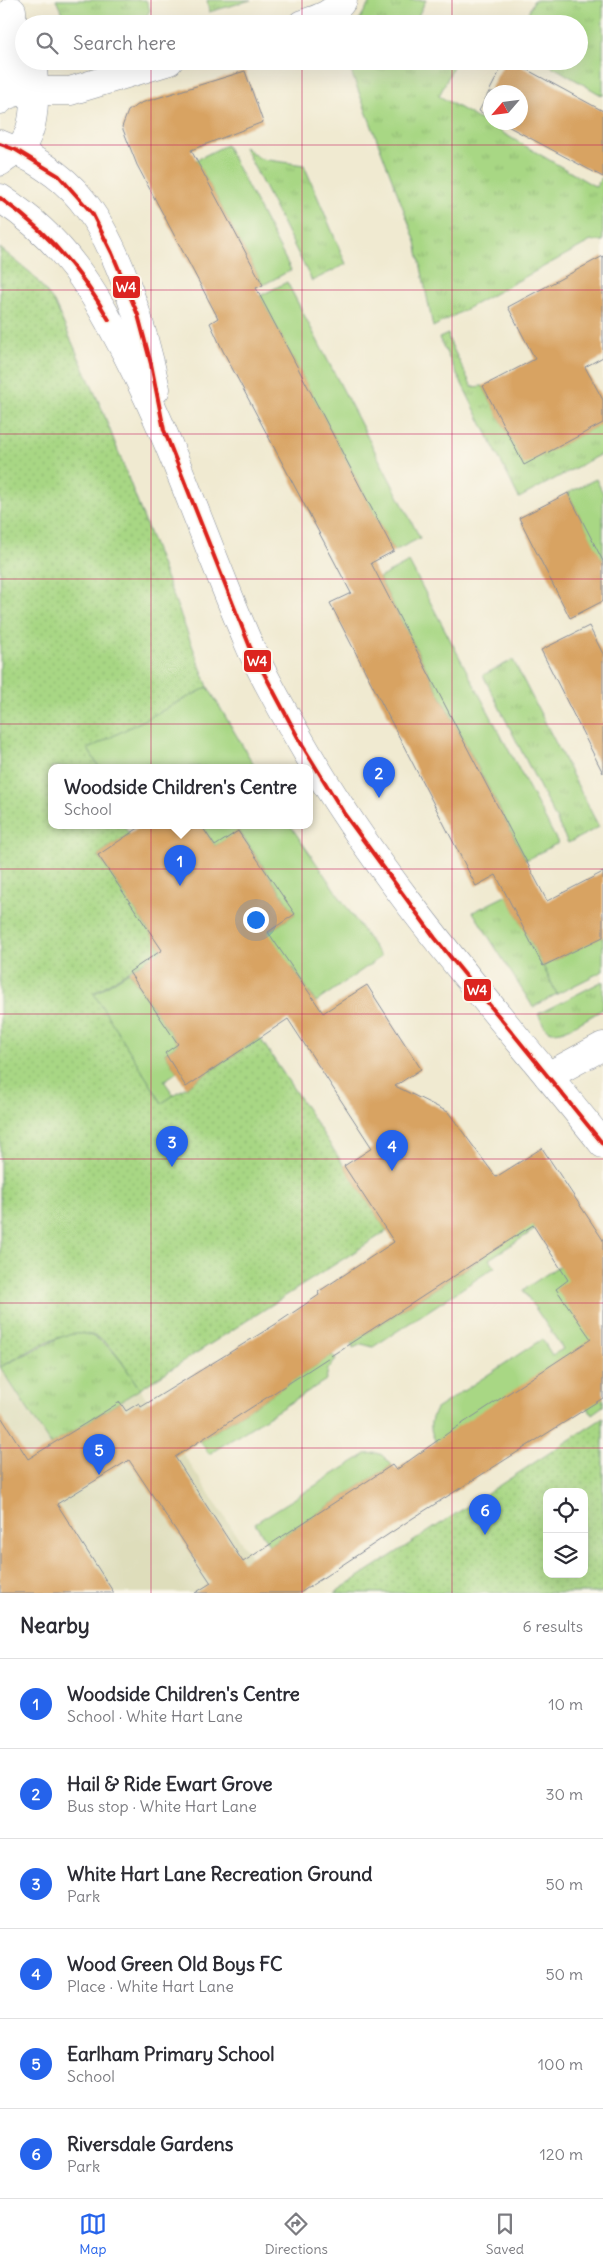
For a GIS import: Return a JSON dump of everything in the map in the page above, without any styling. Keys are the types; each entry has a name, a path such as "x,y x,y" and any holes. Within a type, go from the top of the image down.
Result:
{"street":[{"path":"326,15 338,7 343,0"},
{"path":"9,6 15,19"},
{"path":"1,98 11,74 13,55 9,6"},
{"path":"33,70 34,92 12,146 59,176 81,198 92,213 112,253 138,315 164,430"},
{"path":"1,98 19,91 70,91 139,70"},
{"path":"0,198 36,223 94,291 164,430 250,647 302,744 345,815 435,938 603,1144"},
{"path":"548,1076 603,1046"}],"shaded area":[{"path":"65,1335 127,1369 275,1593 0,1593 0,1367"}],"green space":[{"path":"56,0 146,0 150,10 147,15 63,15"},
{"path":"207,0 251,0 209,12"},
{"path":"371,0 426,0 418,15 362,15"},
{"path":"534,0 603,0 603,96 558,70 588,70 588,15 527,15"},
{"path":"350,70 452,70 439,96 483,122 483,130 498,130 596,187 603,175 603,241 591,241 433,327 416,242"},
{"path":"226,145 291,270 263,285 196,160"},
{"path":"244,147 261,159 304,165 346,264 312,281"},
{"path":"0,248 32,274 54,302 102,409 208,687 88,749 97,764 48,764 48,829 126,829 129,834 98,855 162,950 94,993 162,1103 260,1038 387,1231 140,1389 108,1345 96,1337 83,1334 68,1335 54,1340 0,1367"},
{"path":"287,282 420,538 394,551 260,296"},
{"path":"448,334 449,340 472,387 483,386 524,464 603,423 603,453 519,498 439,338"},
{"path":"596,479 603,493 603,563 568,493"},
{"path":"409,562 558,843 526,860 379,578"},
{"path":"513,660 599,827 568,843 483,675"},
{"path":"208,687 253,764 97,764 88,749"},
{"path":"204,829 293,829 381,957 316,1002 293,968 276,978 252,943 295,914 239,831 215,846"},
{"path":"507,895 557,994 533,1007 473,912"},
{"path":"603,936 603,971 557,994 543,966"},
{"path":"129,972 178,1044 165,1053 177,1072 164,1081 174,1095 162,1103 94,994"},
{"path":"603,981 603,1009 561,1031 549,1031 546,1028 538,1014"},
{"path":"498,1176 536,1229 489,1259 495,1267 373,1347 362,1344 353,1348 351,1343 487,1255 453,1204"},
{"path":"563,1263 603,1356 603,1406 592,1414 569,1380 436,1442 431,1426 436,1409 542,1339 552,1355 563,1349 523,1290"},
{"path":"81,1333 91,1336 108,1347 122,1362 140,1389 51,1445 0,1367 65,1335"},
{"path":"332,1355 336,1360 328,1369 326,1380 209,1454 200,1441"},
{"path":"603,1418 603,1593 334,1593"},
{"path":"377,1453 382,1455 392,1465 269,1545 255,1523 366,1454"}],"building":[{"path":"500,70 528,70 603,111 603,177 515,130 528,130 528,85 493,85"},
{"path":"245,71 263,122 191,150 263,285 256,288 394,551 371,563 547,901 603,872 603,937 543,966 496,875 476,886 330,603 351,593 223,351 210,323 218,318 137,165 122,127 128,111 141,103"},
{"path":"483,103 483,113 479,111"},
{"path":"603,256 603,357 585,367 603,400 603,423 524,465 483,386 535,359 508,307"},
{"path":"568,493 603,561 603,601 570,618 519,518"},
{"path":"589,626 603,654 603,773 541,650"},
{"path":"137,829 204,829 215,846 238,831 295,914 268,932 323,1013 367,985 421,1069 395,1086 448,1112 496,1177 542,1148 603,1240 603,1398 413,1518 300,1593 195,1593 211,1583 129,1460 57,1504 114,1593 0,1593 0,1415 28,1459 120,1402 126,1411 139,1403 141,1407 276,1324 319,1295 318,1292 394,1242 344,1166 372,1148 288,1019 186,1087 165,1053 178,1044 129,972 162,950 98,855","holes":["533,1225 568,1280 556,1289 591,1339 448,1433 396,1470 392,1465 243,1562 175,1457"]}],"transit line":[{"name":"W4","path":"0,144 16,150 59,176 92,213 112,253 138,315 151,364 164,430 250,647 302,745 345,815 435,938 603,1144"},
{"name":"W4","path":"0,198 33,224 62,253 87,284 109,320"}],"place":[{"name":"Hail & Ride Ewart Grove","path":"379,798"},
{"name":"Woodside Children's Centre","path":"180,886"},
{"name":"White Hart Lane Recreation Ground","path":"172,1167"},
{"name":"Wood Green Old Boys FC","path":"392,1171"},
{"name":"Earlham Primary School","path":"99,1475"},
{"name":"Riversdale Gardens","path":"485,1535"}]}
